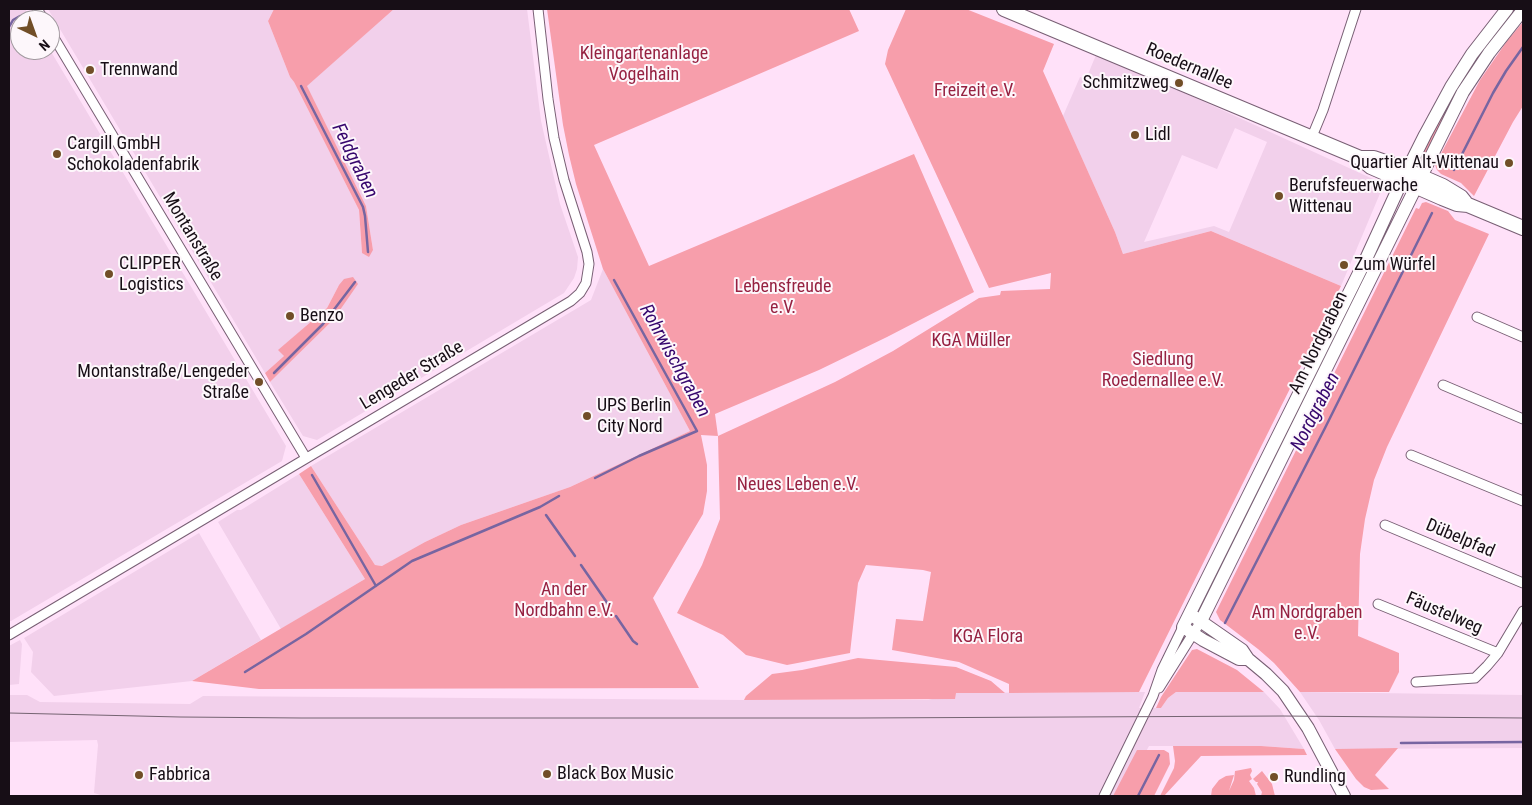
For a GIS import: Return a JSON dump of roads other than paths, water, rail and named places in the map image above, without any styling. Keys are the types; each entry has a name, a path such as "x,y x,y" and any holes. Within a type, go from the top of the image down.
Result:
{"main road":[{"name":"Roedernallee","path":"1004,9 1360,158 1371,167 1447,188 1468,204 1523,228"},
{"name":"Am Nordgraben","path":"1188,630 1189,614 1366,259 1405,175 1451,87 1472,54 1507,9"},
{"name":"Am Nordgraben","path":"1200,621 1464,92 1503,34 1523,10"},
{"path":"1189,614 1242,650 1248,659 1286,694 1308,728 1344,796"},
{"path":"1188,630 1239,659 1248,659"}],"street":[{"name":"Lengeder Straße","path":"9,635 571,301 580,293 586,283 589,264 587,252 564,180 554,138 538,9"},
{"path":"1311,139 1323,110 1354,9"},
{"name":"Montanstraße","path":"60,48 306,458"},
{"path":"1477,317 1523,336"},
{"path":"1443,385 1523,419"},
{"path":"1411,455 1523,501"},
{"name":"Dübelpfad","path":"1385,525 1523,583"},
{"name":"Fäustelweg","path":"1378,604 1498,654"},
{"path":"1416,682 1475,678 1498,654 1523,611"},
{"name":"Am Nordgraben","path":"1104,796 1153,696 1162,670 1188,630 1200,621"}],"waterway":[{"name":"Nordgraben","path":"1454,170 1493,93 1523,47"},
{"name":"Feldgraben","path":"301,86 363,207 368,252"},
{"name":"Nordgraben","path":"1225,623 1432,213"},
{"name":"Rohrwischgraben","path":"595,478 639,456 697,431 614,280"},
{"name":"Feldgraben","path":"274,373 323,324 355,282"},
{"path":"312,475 376,586"},
{"path":"245,672 306,634 412,561 540,507 559,496"},
{"path":"546,515 575,556"},
{"path":"581,565 608,604"},
{"path":"616,616 637,644"},
{"path":"1401,743 1523,742"},
{"name":"Nordgraben","path":"1138,796 1159,755"}],"tram line":[{"path":"9,713 301,718 1282,716 1523,718"}],"place":[{"name":"Trennwand","path":"90,70"},
{"name":"Schmitzweg","path":"1179,83"},
{"name":"Lidl","path":"1135,135"},
{"name":"Cargill GmbH Schokoladenfabrik","path":"57,154"},
{"name":"Quartier Alt-Wittenau","path":"1509,163"},
{"name":"Berufsfeuerwache Wittenau","path":"1279,196"},
{"name":"Zum Würfel","path":"1344,265"},
{"name":"CLIPPER Logistics","path":"109,274"},
{"name":"Benzo","path":"290,316"},
{"name":"Montanstraße/Lengeder Straße","path":"259,382"},
{"name":"UPS Berlin City Nord","path":"587,416"},
{"name":"Black Box Music","path":"547,774"},
{"name":"Fabbrica","path":"139,775"},
{"name":"Rundling","path":"1274,777"}],"park label":[{"name":"Kleingartenanlage Vogelhain","path":"644,64"},
{"name":"Freizeit e.V.","path":"975,91"},
{"name":"Lebensfreude e.V.","path":"783,297"},
{"name":"KGA Müller","path":"971,341"},
{"name":"Siedlung Roedernallee e.V.","path":"1163,370"},
{"name":"Neues Leben e.V.","path":"798,485"},
{"name":"An der Nordbahn e.V.","path":"564,600"},
{"name":"Am Nordgraben e.V.","path":"1307,623"},
{"name":"KGA Flora","path":"988,637"}]}
